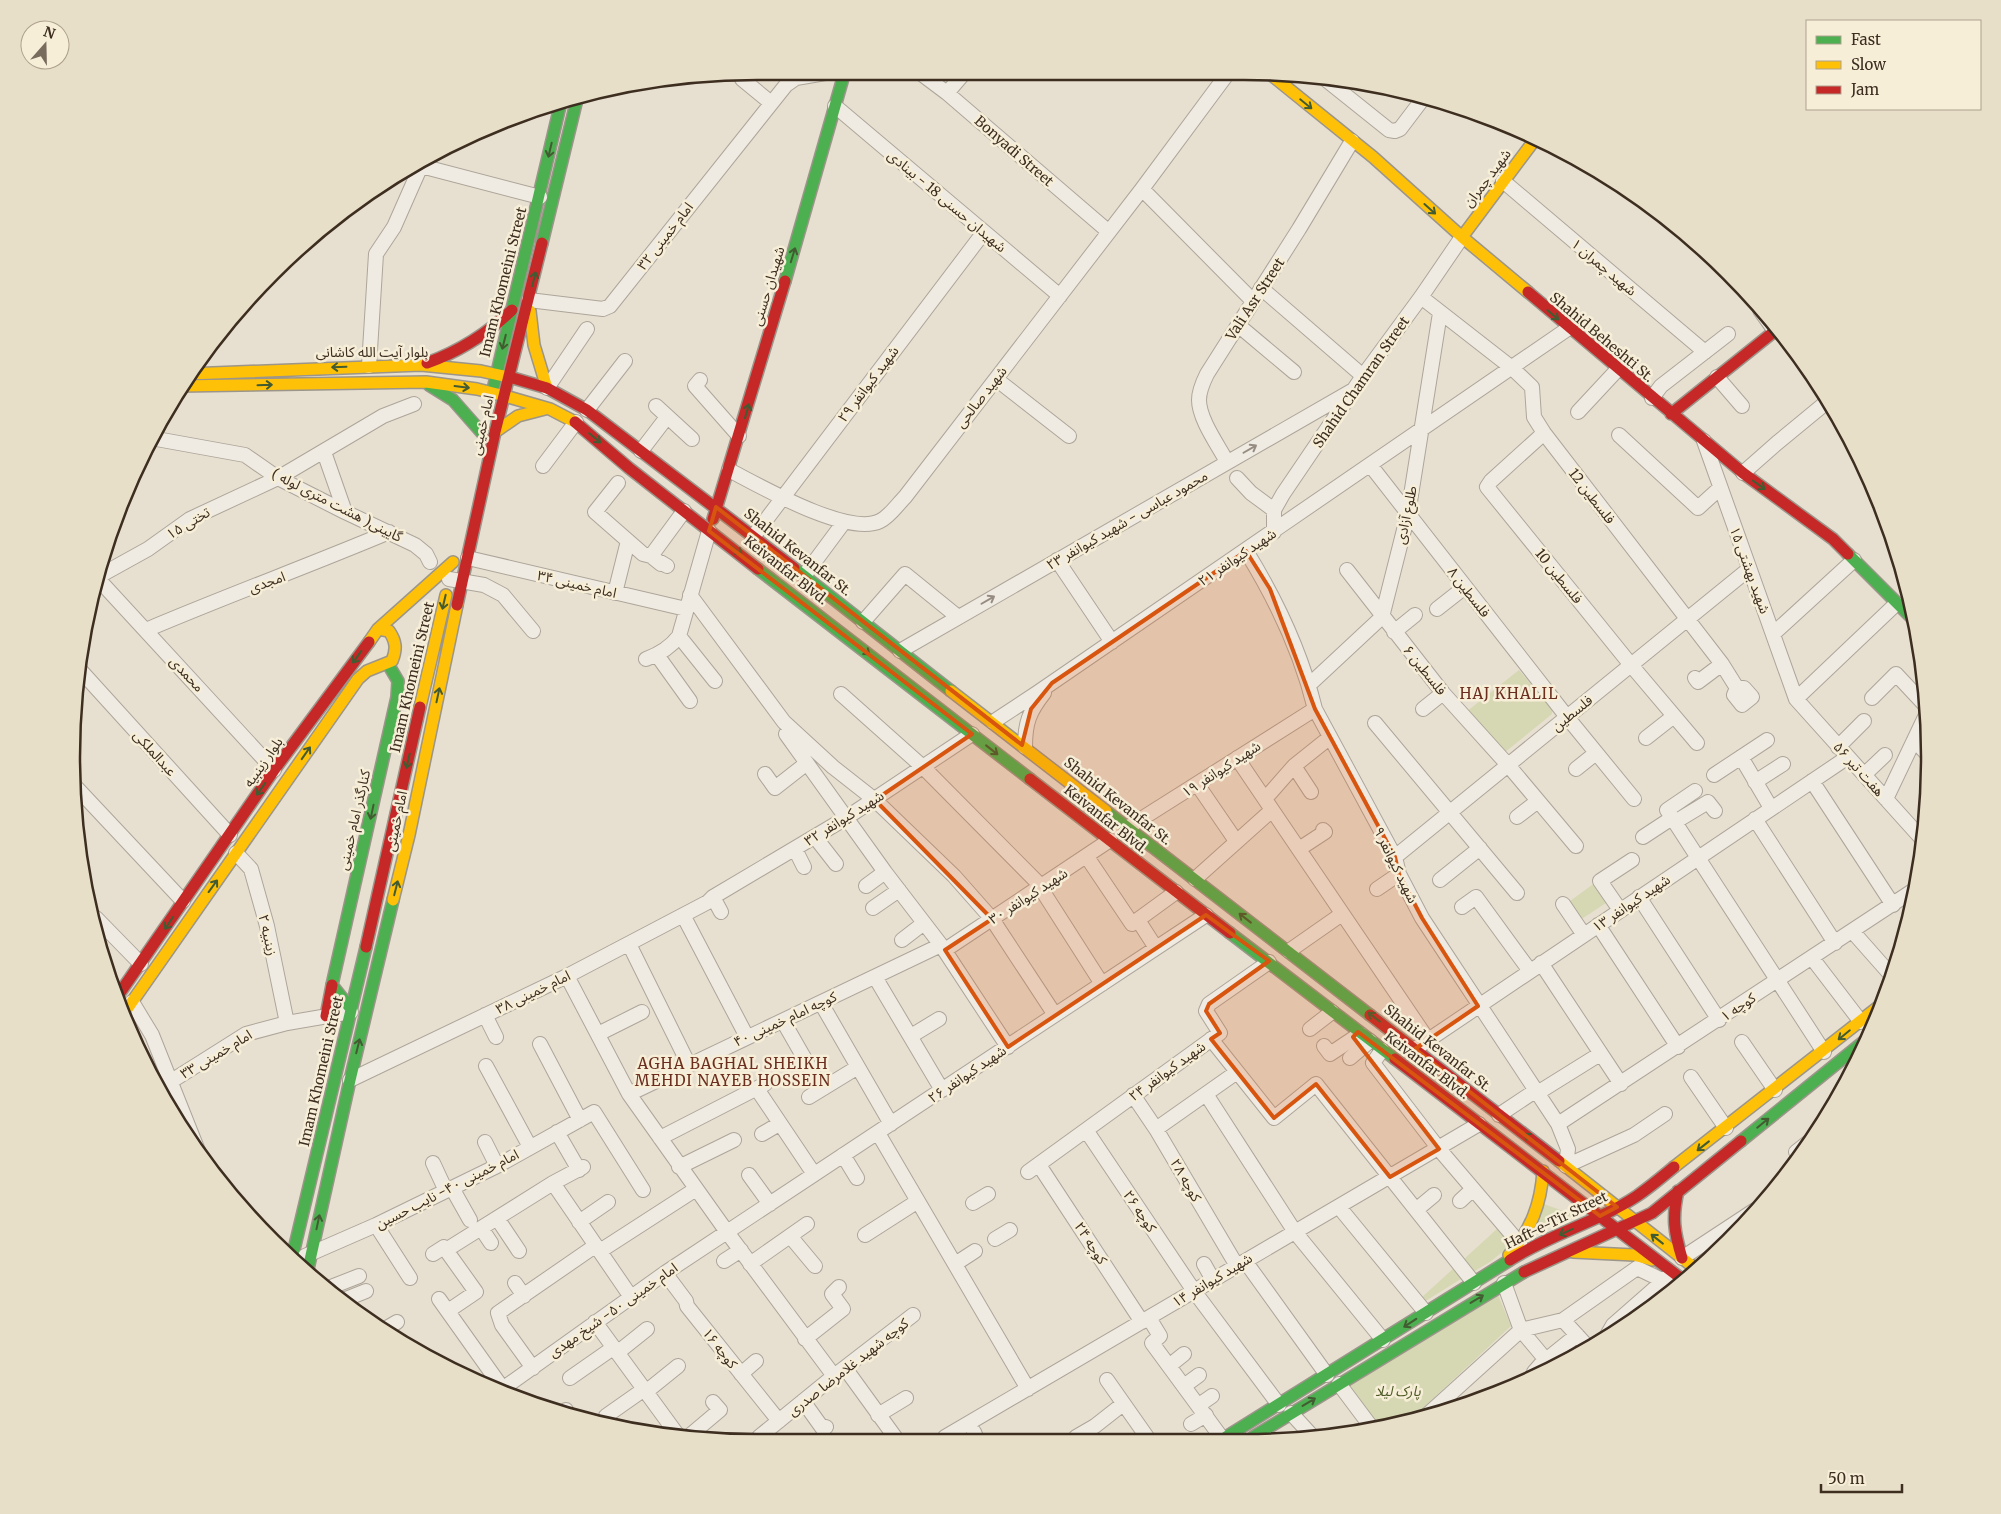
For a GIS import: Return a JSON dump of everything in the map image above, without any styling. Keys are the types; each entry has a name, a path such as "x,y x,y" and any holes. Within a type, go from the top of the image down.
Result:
{"main road":[{"name":"شهیدان حسنی","path":"709,531 796,245 843,80"},
{"name":"Shahid Beheshti St.","path":"1279,81 1352,141 1462,237 1742,474 1833,539 1905,613"},
{"name":"Imam Khomeini Street","path":"509,377 576,105"},
{"name":"Imam Khomeini Street","path":"491,397 559,110"},
{"name":"شهید چمران","path":"1462,237 1531,145"},
{"path":"529,300 534,345 547,388"},
{"path":"421,366 455,354 501,322 512,310"},
{"path":"1671,414 1771,333"},
{"name":"بلوار آیت الله کاشانی","path":"205,366 234,370"},
{"name":"بلوار آیت الله کاشانی","path":"200,373 234,370 421,366 509,377"},
{"name":"Shahid Kevanfar St.","path":"509,377 547,388 586,410 641,450 1566,1166 1691,1265"},
{"name":"امام خمینی","path":"309,1264 350,1080 409,835 456,580 468,558 495,432 509,377"},
{"path":"426,382 453,400 481,438 486,416"},
{"path":"191,386 426,382 491,397 505,396"},
{"path":"185,396 204,395 236,386"},
{"name":"Keivanfar Blvd.","path":"505,396 550,408 576,422 709,531 1365,1038 1662,1263 1673,1280"},
{"path":"495,432 509,421 528,411 550,408"},
{"name":"Imam Khomeini Street","path":"296,1252 351,1010 456,580 454,562 456,548"},
{"name":"بلوار زینبیه","path":"122,990 274,770 378,629 454,562"},
{"path":"128,1007 358,679 367,671 392,661 397,651 396,640 389,631 378,629"},
{"name":"کنارگذر امام خمینی","path":"326,1016 397,698 398,681 388,664"},
{"path":"332,985 351,1010"},
{"name":"Haft-e-Tir Street","path":"1257,1434 1327,1375 1474,1283 1498,1267 1522,1247 1600,1216 1637,1196 1870,1015"},
{"name":"Haft-e-Tir Street","path":"1232,1434 1339,1384 1533,1266 1618,1230 1652,1213 1854,1050"},
{"path":"1533,1266 1532,1256 1522,1247 1531,1228 1542,1192 1543,1171"},
{"path":"1678,1191 1672,1224 1682,1258"},
{"path":"1567,1252 1634,1255 1662,1263"}],"street":[{"path":"745,80 772,102 786,85 793,80"},
{"name":"Bonyadi Street","path":"930,80 1108,232"},
{"path":"947,93 958,80"},
{"name":"شهید صالحی","path":"729,470 783,498 844,522 861,525 879,521 890,513 905,497 1060,296 1222,80"},
{"path":"1334,86 1389,130 1395,131 1400,129 1420,103"},
{"name":"امام خمینی ۳۲","path":"529,300 603,309 610,306 772,102"},
{"name":"شهیدان حسنی 18 - بینادی","path":"835,106 1060,296"},
{"name":"Vali Asr Street","path":"1227,462 1202,416 1199,402 1200,390 1207,374 1352,141"},
{"path":"429,165 540,197"},
{"path":"369,366 376,254 394,227 416,172"},
{"name":"شهید چمران ۱","path":"1503,181 1705,352"},
{"path":"1142,189 1253,301"},
{"name":"شهید کیوانفر ۲۹","path":"753,537 984,232"},
{"name":"Shahid Chamran Street","path":"1274,510 1363,376 1462,237"},
{"path":"1261,288 1363,376"},
{"name":"فلسطین 12","path":"1421,297 1512,368 1532,387 1534,417 1544,433 1688,619 1722,664 1737,688"},
{"name":"طلوع آزادی","path":"1382,617 1408,514 1440,313"},
{"path":"1238,325 1294,372"},
{"name":"شهید کیوانفر ۲۱","path":"993,722 1371,466 1569,328"},
{"path":"547,388 587,329"},
{"path":"1652,398 1661,386 1728,334"},
{"path":"586,410 625,361"},
{"path":"1578,412 1618,369"},
{"path":"1716,377 1742,406"},
{"path":"996,379 1069,436"},
{"path":"700,380 694,386 739,436"},
{"name":"محمود عباسی - شهید کیوانفر ۲۳","path":"900,651 1355,388"},
{"name":"تختی ۱۵","path":"106,572 148,549 190,519 278,478 383,416 414,404"},
{"path":"656,406 692,439"},
{"path":"1742,474 1776,443 1822,406"},
{"path":"641,450 667,417"},
{"path":"543,466 576,422"},
{"name":"فلسطین 10","path":"1544,433 1491,481 1487,487 1631,665 1697,743"},
{"path":"1619,435 1698,508 1720,488"},
{"name":"گایینی( هشت متری لوله )","path":"160,440 245,455 278,478 415,545 426,554 430,562"},
{"name":"شهید بهشتی ۱۵","path":"1704,441 1796,699"},
{"path":"324,452 345,512"},
{"name":"فلسطین ۸","path":"1371,466 1567,717 1634,799"},
{"path":"1237,478 1251,493 1274,510 1274,532"},
{"path":"618,483 595,512 643,554 651,556 667,566"},
{"path":"651,556 684,511"},
{"path":"804,576 844,522"},
{"path":"690,701 652,657 672,646 679,636 709,531"},
{"name":"امجدی","path":"146,630 389,532"},
{"path":"615,593 628,540"},
{"name":"شهید کیوانفر ۹","path":"1246,551 1270,589 1289,631 1309,685 1315,709 1395,857 1399,874 1422,918 1478,1006 1558,1124 1568,1150 1566,1166"},
{"name":"امام خمینی ۳۴","path":"468,558 686,609"},
{"path":"1057,560 1112,642"},
{"path":"1772,634 1854,560"},
{"name":"فلسطین","path":"1395,857 1749,569"},
{"name":"فلسطین ۶","path":"1347,570 1443,693 1508,765 1576,846"},
{"path":"863,622 904,574 958,617"},
{"path":"456,580 484,586 503,595 533,630"},
{"name":"محمدی","path":"103,584 274,770"},
{"path":"1437,609 1465,587"},
{"path":"690,595 781,724 793,737 875,800 954,876 992,919 1055,1015"},
{"path":"1796,699 1896,604"},
{"path":"1394,632 1415,615"},
{"path":"1309,685 1382,617"},
{"path":"679,636 715,681"},
{"path":"1695,678 1698,682 1722,664"},
{"path":"1872,698 1896,674 1918,698"},
{"name":"عبدالملکی","path":"85,677 230,835"},
{"path":"1025,747 1025,732 1031,709 1052,683"},
{"path":"1423,710 1443,693"},
{"path":"841,694 924,768 1040,887 1102,984"},
{"name":"هفت تیر ۵۶","path":"1796,699 1916,833"},
{"name":"شهید کیوانفر ۱۹","path":"1127,828 1315,709"},
{"path":"1646,738 1674,716"},
{"name":"شهید کیوانفر ۱۳","path":"1415,1049 1812,781 1843,752 1864,721"},
{"path":"1376,722 1517,893"},
{"path":"1886,799 1920,727"},
{"name":"شهید کیوانفر ۳۲","path":"713,897 875,800 972,734"},
{"path":"793,737 807,763 943,948 1008,1047"},
{"path":"1196,879 1236,841 1268,804 1294,766 1329,738"},
{"path":"1714,775 1767,740"},
{"path":"1914,740 1921,747"},
{"path":"1576,769 1596,753"},
{"path":"1864,775 1885,755"},
{"path":"1740,757 1771,808"},
{"path":"1237,758 1428,1040"},
{"path":"765,774 775,788 807,763"},
{"path":"1755,782 1783,764"},
{"path":"1294,766 1311,792"},
{"path":"1812,781 1893,905"},
{"path":"1198,784 1236,841"},
{"path":"1695,791 1667,810 1824,1052"},
{"path":"81,792 184,901"},
{"path":"1517,817 1538,801"},
{"path":"1643,837 1708,802 1714,811"},
{"path":"1755,819 1835,943"},
{"path":"1300,849 1325,832 1323,830"},
{"path":"815,837 836,864"},
{"name":"شهید کیوانفر ۳۰","path":"943,948 992,919 1110,840"},
{"path":"1440,880 1480,848"},
{"path":"795,849 804,866"},
{"name":"زینبیه ۲","path":"236,853 251,869 267,926 287,1023"},
{"path":"1087,857 1132,924 1176,892"},
{"path":"1620,910 1600,881 1632,860"},
{"path":"866,886 886,872"},
{"path":"1377,890 1399,874"},
{"path":"873,908 899,890"},
{"name":"کوچه ۱","path":"1558,1124 1907,895"},
{"path":"713,897 721,912"},
{"name":"امام خمینی ۳۸","path":"350,1080 567,976 708,902 713,897"},
{"path":"1462,907 1476,897 1536,967 1621,1084"},
{"path":"1639,897 1719,1020"},
{"path":"1563,904 1584,935"},
{"path":"1289,951 1342,914"},
{"path":"683,915 747,1037"},
{"name":"شهید کیوانفر ۲۶","path":"727,1232 1206,915"},
{"path":"1138,920 1156,948"},
{"path":"101,923 141,964"},
{"path":"902,940 924,923"},
{"path":"1598,925 1678,1047"},
{"path":"1853,932 1887,970"},
{"path":"629,944 689,1065"},
{"name":"کوچه امام خمینی ۴۰","path":"630,1094 668,1082 689,1065 875,977 943,948"},
{"path":"1812,958 1861,1022"},
{"name":"شهید کیوانفر ۲۴","path":"1034,1168 1220,1033 1206,1011 1209,1004 1269,962"},
{"path":"567,976 630,1094 679,1167 805,1339 839,1372 892,1434"},
{"path":"875,977 942,1090"},
{"path":"821,1003 891,1124"},
{"path":"130,1010 170,1082 185,1118"},
{"name":"امام خمینی ۳۳","path":"170,1082 246,1034 287,1023 351,1010"},
{"path":"598,1034 642,1012"},
{"path":"1310,1029 1332,1012"},
{"path":"486,1015 496,1037"},
{"path":"911,1036 939,1019"},
{"path":"783,1021 822,1089"},
{"path":"1324,1046 1330,1054 1365,1038"},
{"path":"1350,1058 1365,1038"},
{"path":"1211,1039 1274,1118 1316,1084 1474,1283"},
{"path":"1742,1042 1775,1090"},
{"path":"540,1044 580,1120"},
{"path":"1382,1050 1373,1062 1392,1087 1404,1115 1439,1148 1522,1247"},
{"path":"1499,1114 1535,1091 1539,1092 1600,1054"},
{"path":"486,1066 530,1147"},
{"path":"809,1097 858,1068"},
{"path":"1156,1129 1237,1072"},
{"path":"1691,1077 1726,1128"},
{"path":"660,1138 761,1087 779,1124 814,1174"},
{"path":"1206,1094 1295,1232 1383,1340"},
{"name":"کوچه ۲۸","path":"1133,1095 1241,1263 1282,1313 1327,1375"},
{"name":"امام خمینی ۴۰- نایب حسین","path":"301,1257 376,1225 497,1166 594,1112 643,1190"},
{"path":"1566,1166 1634,1135 1664,1114"},
{"path":"762,1134 779,1124"},
{"name":"شهید کیوانفر ۱۴","path":"950,1434 1480,1124"},
{"name":"کوچه ۲۶","path":"1086,1130 1194,1291 1232,1343 1285,1409 1307,1431"},
{"path":"448,1311 476,1292 439,1252 476,1224 497,1218 581,1168 557,1132"},
{"path":"878,1133 1028,1389"},
{"path":"679,1167 734,1140"},
{"path":"485,1142 497,1166"},
{"path":"843,1155 857,1178"},
{"path":"433,1163 449,1189 491,1243"},
{"name":"کوچه ۲۴","path":"1034,1168 1146,1320 1160,1336 1152,1342 1169,1366"},
{"path":"749,1175 770,1204"},
{"path":"553,1183 631,1297"},
{"path":"533,1368 502,1325 498,1313 597,1248 696,1189"},
{"path":"1460,1201 1473,1189"},
{"path":"973,1203 988,1194"},
{"path":"1416,1210 1434,1195"},
{"path":"865,1235 918,1201"},
{"path":"579,1222 608,1202"},
{"path":"1339,1207 1426,1313"},
{"path":"497,1218 519,1251"},
{"path":"750,1264 807,1224"},
{"path":"1682,1258 1734,1224"},
{"path":"376,1225 410,1278"},
{"path":"995,1239 1010,1230"},
{"name":"امام خمینی ۵۰- شیخ مهدی","path":"508,1386 595,1322 727,1232"},
{"path":"790,1236 815,1266"},
{"path":"724,1261 740,1250"},
{"path":"955,1264 975,1251"},
{"path":"1204,1264 1214,1280"},
{"path":"1438,1405 1521,1330 1563,1320 1638,1268 1672,1281"},
{"name":"کوچه ۱۶","path":"665,1273 686,1300 687,1306 779,1420"},
{"path":"335,1286 359,1276"},
{"path":"515,1283 524,1296"},
{"path":"1504,1283 1521,1330 1546,1360"},
{"path":"805,1339 843,1309 832,1294 839,1287"},
{"path":"350,1297 366,1291"},
{"path":"439,1299 496,1381"},
{"name":"کوچه شهید غلامرضا صدری","path":"763,1434 913,1315"},
{"path":"1563,1320 1583,1342"},
{"path":"595,1322 673,1428"},
{"path":"570,1378 647,1329"},
{"path":"1541,1365 1577,1335"},
{"path":"1008,1355 1020,1347"},
{"path":"1184,1354 1169,1366 1219,1434"},
{"path":"741,1374 756,1361"},
{"path":"606,1416 645,1391 678,1366"},
{"path":"1181,1382 1199,1375"},
{"path":"1107,1380 1145,1434"},
{"path":"1339,1384 1368,1422"},
{"path":"1191,1424 1212,1396"},
{"path":"878,1416 906,1398"},
{"path":"803,1401 823,1429 826,1427"},
{"path":"695,1431 720,1410 713,1402"},
{"path":"1081,1434 1095,1426 1123,1404"}],"highlighted area":[{"path":"716,507 1022,745 1031,709 1052,683 1246,551 1270,589 1315,709 1395,857 1399,874 1422,918 1478,1006 1415,1049 1617,1207 1600,1216 1358,1032 1353,1037 1439,1149 1390,1177 1316,1084 1274,1118 1211,1039 1220,1033 1206,1011 1209,1004 1269,961 1206,915 1008,1047 945,950 992,919 875,800 972,734 709,531"}],"green space":[{"path":"1519,670 1552,710 1552,714 1504,753 1466,712"},
{"path":"1596,882 1609,901 1577,922 1566,904"},
{"path":"1544,1204 1574,1215 1532,1234"},
{"path":"1498,1228 1512,1244 1490,1262 1473,1272 1464,1259"},
{"path":"1455,1267 1464,1277 1424,1302 1421,1298"},
{"name":"پارک لیلا","path":"1498,1295 1511,1326 1420,1411 1372,1422 1344,1388"}],"traffic: fast":[{"path":"785,281 842,80"},
{"path":"542,243 576,105"},
{"path":"494,385 559,110"},
{"path":"429,385 453,400 482,433"},
{"path":"1848,554 1905,611"},
{"path":"794,568 951,691"},
{"path":"758,569 1030,779"},
{"path":"351,1009 332,985 397,697 398,681 388,664"},
{"path":"1106,811 1370,1015"},
{"path":"309,1264 393,900"},
{"path":"1230,933 1395,1059"},
{"path":"294,1250 366,947"},
{"path":"1741,1141 1854,1050"},
{"path":"1231,1434 1510,1260"},
{"path":"1258,1434 1524,1272"}],"traffic: slow":[{"path":"1279,81 1373,157 1462,237 1528,292"},
{"path":"1462,237 1531,145"},
{"path":"530,311 534,345 547,388"},
{"path":"199,374 421,365 481,371 513,378"},
{"path":"191,386 426,382 477,389 505,396 550,409 575,422"},
{"path":"495,432 518,416 545,409"},
{"path":"369,642 378,629 453,562"},
{"path":"420,707 446,595"},
{"path":"393,900 409,835 457,605"},
{"path":"128,1007 358,679 367,671 392,661 395,653 393,638 389,631 378,629"},
{"path":"951,691 1106,811"},
{"path":"1674,1167 1870,1013"},
{"path":"1559,1161 1691,1265"},
{"path":"1509,1255 1517,1246 1534,1216 1540,1195 1543,1171"},
{"path":"1573,1252 1634,1255 1652,1260"}],"traffic: jam":[{"path":"457,605 495,432 542,243"},
{"path":"713,519 785,281"},
{"path":"1528,292 1743,473 1833,539 1848,554"},
{"path":"427,363 451,353 472,341 493,327 512,310"},
{"path":"1671,414 1772,334"},
{"path":"513,378 547,388 587,410 794,568"},
{"path":"575,422 629,468 758,569"},
{"path":"122,990 274,770 369,642"},
{"path":"366,947 420,707"},
{"path":"1030,779 1230,933"},
{"path":"326,1016 332,985"},
{"path":"1370,1015 1559,1161"},
{"path":"1395,1059 1678,1276"},
{"path":"1524,1272 1652,1213 1741,1141"},
{"path":"1510,1260 1541,1243 1622,1205 1642,1193 1674,1167"},
{"path":"1678,1191 1675,1224 1682,1258"}],"district":[{"name":"HAJ KHALIL","path":"1509,694"},
{"name":"AGHA BAGHAL SHEIKH MEHDI NAYEB HOSSEIN","path":"733,1072"}]}
